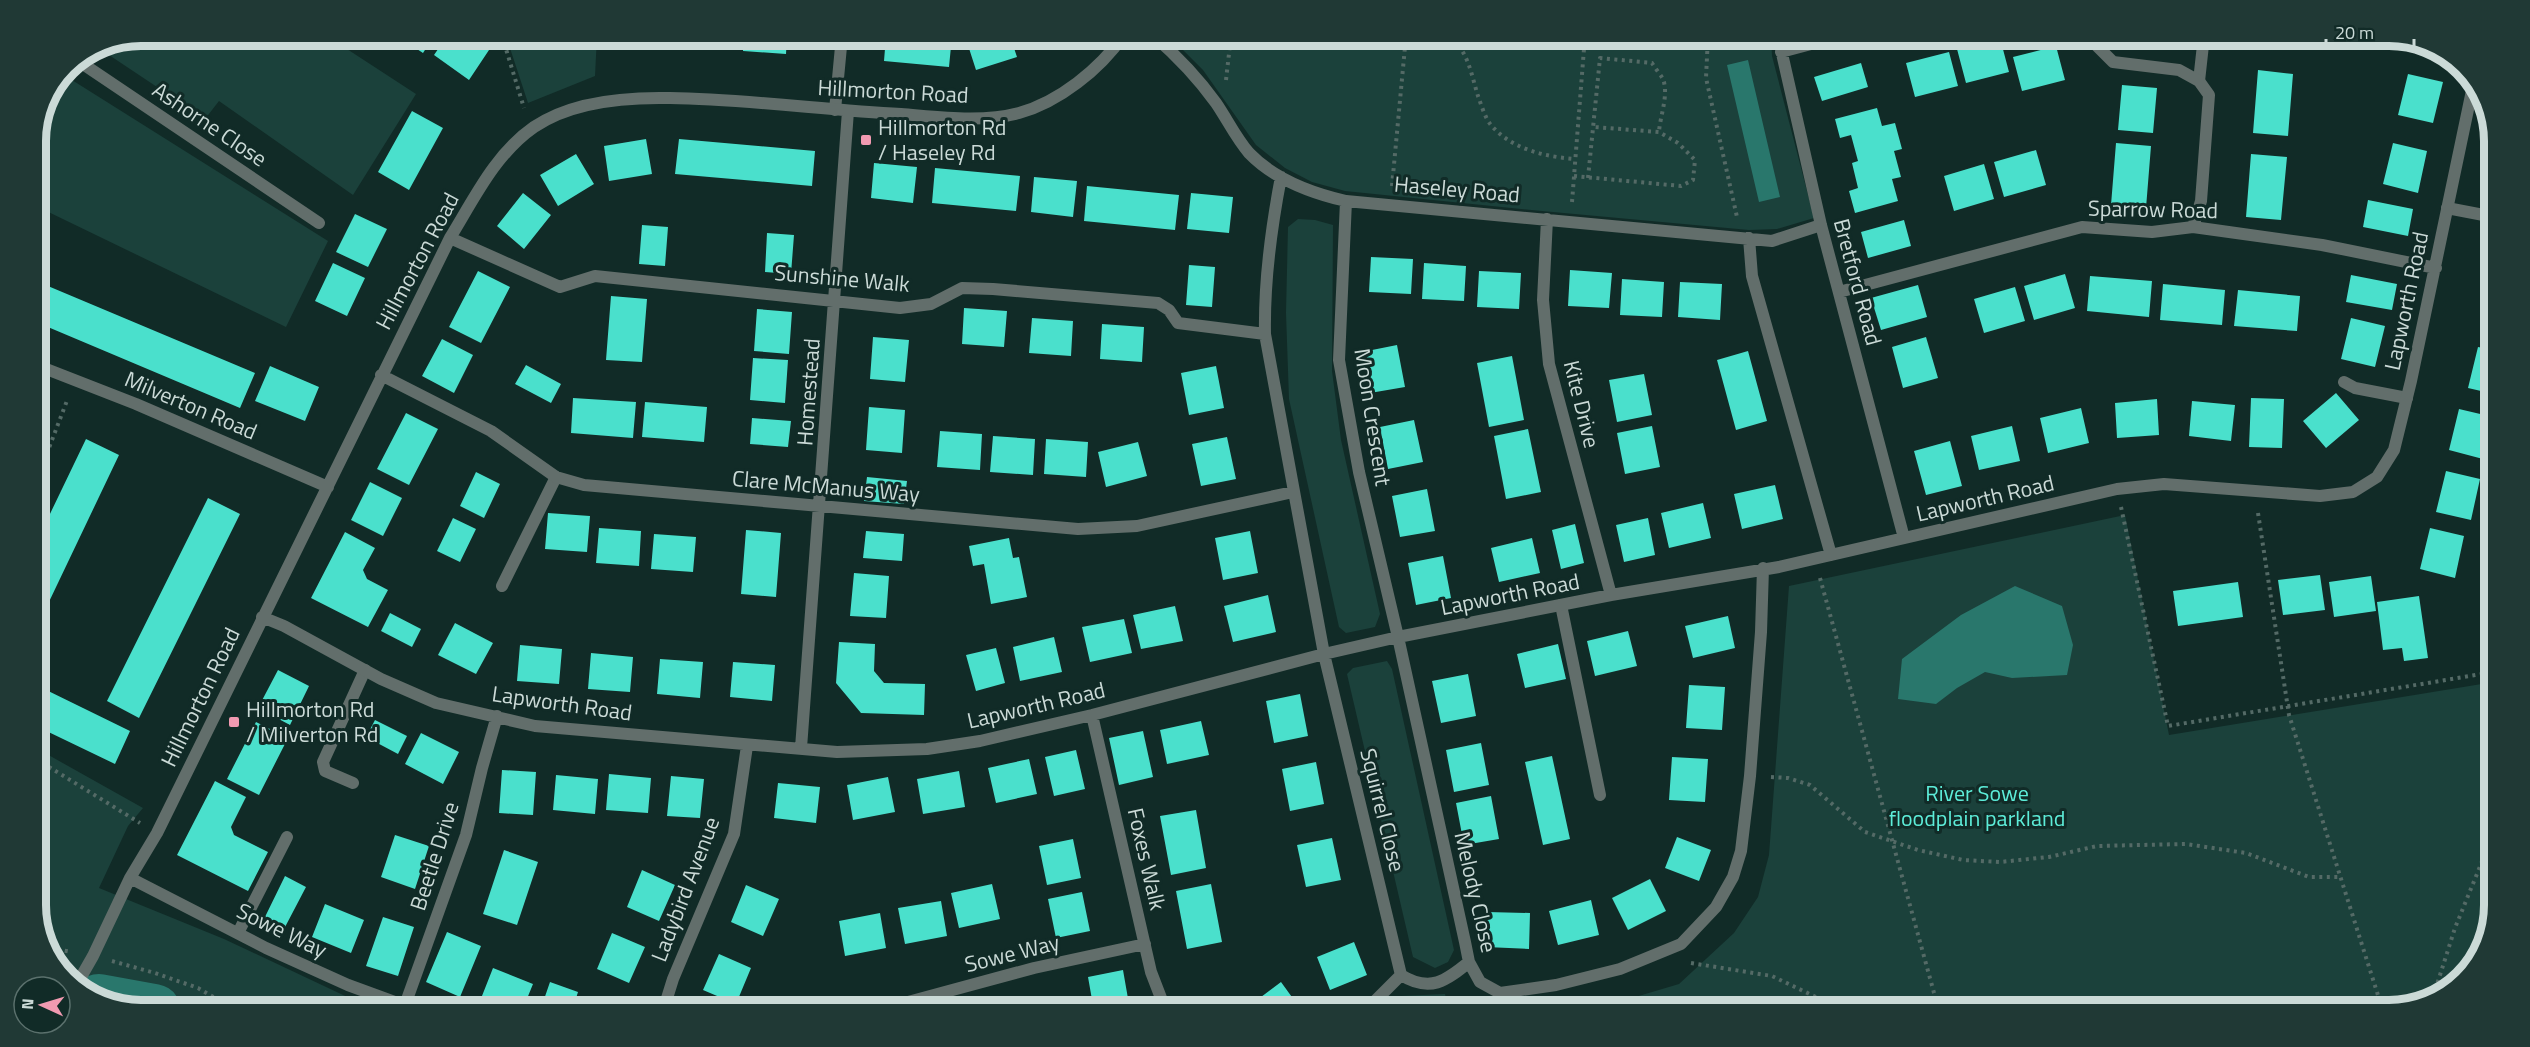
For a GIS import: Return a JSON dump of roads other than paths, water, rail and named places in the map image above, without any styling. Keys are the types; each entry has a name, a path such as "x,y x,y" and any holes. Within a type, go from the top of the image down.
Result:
{"street":[{"name":"Homestead","path":"801,748 835,300 843,46"},
{"name":"Hillmorton Road","path":"80,978 130,878 157,833 450,238 488,174 510,148 533,128 555,115 588,105 618,100 690,98 956,118 1019,113 1054,97 1086,75 1116,46"},
{"name":"Haseley Road","path":"1165,46 1215,102 1250,153 1281,177 1312,193 1346,201 1772,241 1821,225"},
{"name":"Bretford Road","path":"1780,46 1821,225 1904,538"},
{"path":"1781,52 1804,46"},
{"path":"2097,46 2113,62 2179,70 2199,81 2209,95 2201,201 2193,227"},
{"path":"2199,81 2203,46"},
{"name":"Ashorne Close","path":"85,65 319,223"},
{"name":"Lapworth Road","path":"262,617 284,626 365,670 436,703 535,726 837,752 927,749 980,741 1092,715 1324,654 1398,637 1831,555 2117,489 2164,484 2259,491 2293,496 2320,496 2352,492 2377,477 2394,450 2436,268 2471,95"},
{"path":"1281,177 1267,275 1264,334 1324,654"},
{"name":"Moon Crescent","path":"1346,201 1339,360 1359,472 1398,637"},
{"path":"2447,208 2483,215"},
{"name":"Kite Drive","path":"1547,219 1543,300 1549,364 1611,595"},
{"name":"Sparrow Road","path":"1839,292 2082,227 2152,232 2193,227 2322,245 2436,268"},
{"name":"Sunshine Walk","path":"450,238 560,287 595,276 900,308 931,304 962,288 993,289 1158,303 1168,310 1178,323 1264,334"},
{"path":"1749,238 1752,276 1831,555"},
{"name":"Milverton Road","path":"47,369 328,487"},
{"name":"Clare McManus Way","path":"381,375 491,431 556,477 584,485 820,508 1078,529 1137,526 1293,492"},
{"path":"2344,382 2355,388 2407,398"},
{"path":"502,586 556,477"},
{"name":"Melody Close","path":"1398,637 1469,962 1480,982 1500,993 1556,985 1620,969 1681,944 1716,907 1733,877 1741,852 1750,776 1761,632 1763,568"},
{"path":"1561,605 1600,795"},
{"name":"Squirrel Close","path":"1324,654 1401,975"},
{"path":"352,783 325,771 323,762 365,670"},
{"name":"Foxes Walk","path":"1092,715 1151,972 1162,1000"},
{"name":"Beetle Drive","path":"407,1000 466,836 497,716"},
{"name":"Ladybird Avenue","path":"666,1000 673,979 734,834 747,746"},
{"path":"238,933 287,837"},
{"name":"Sowe Way","path":"130,878 348,986 390,1000"},
{"name":"Sowe Way","path":"916,1000 1034,969 1145,944"},
{"path":"1376,1000 1401,975 1415,983 1432,984 1451,977 1469,962"}],"place":[{"name":"Hillmorton Rd / Haseley Rd","path":"866,140"},
{"name":"Hillmorton Rd / Milverton Rd","path":"234,722"}],"park label":[{"name":"River Sowe floodplain parkland","path":"1977,806"}]}
